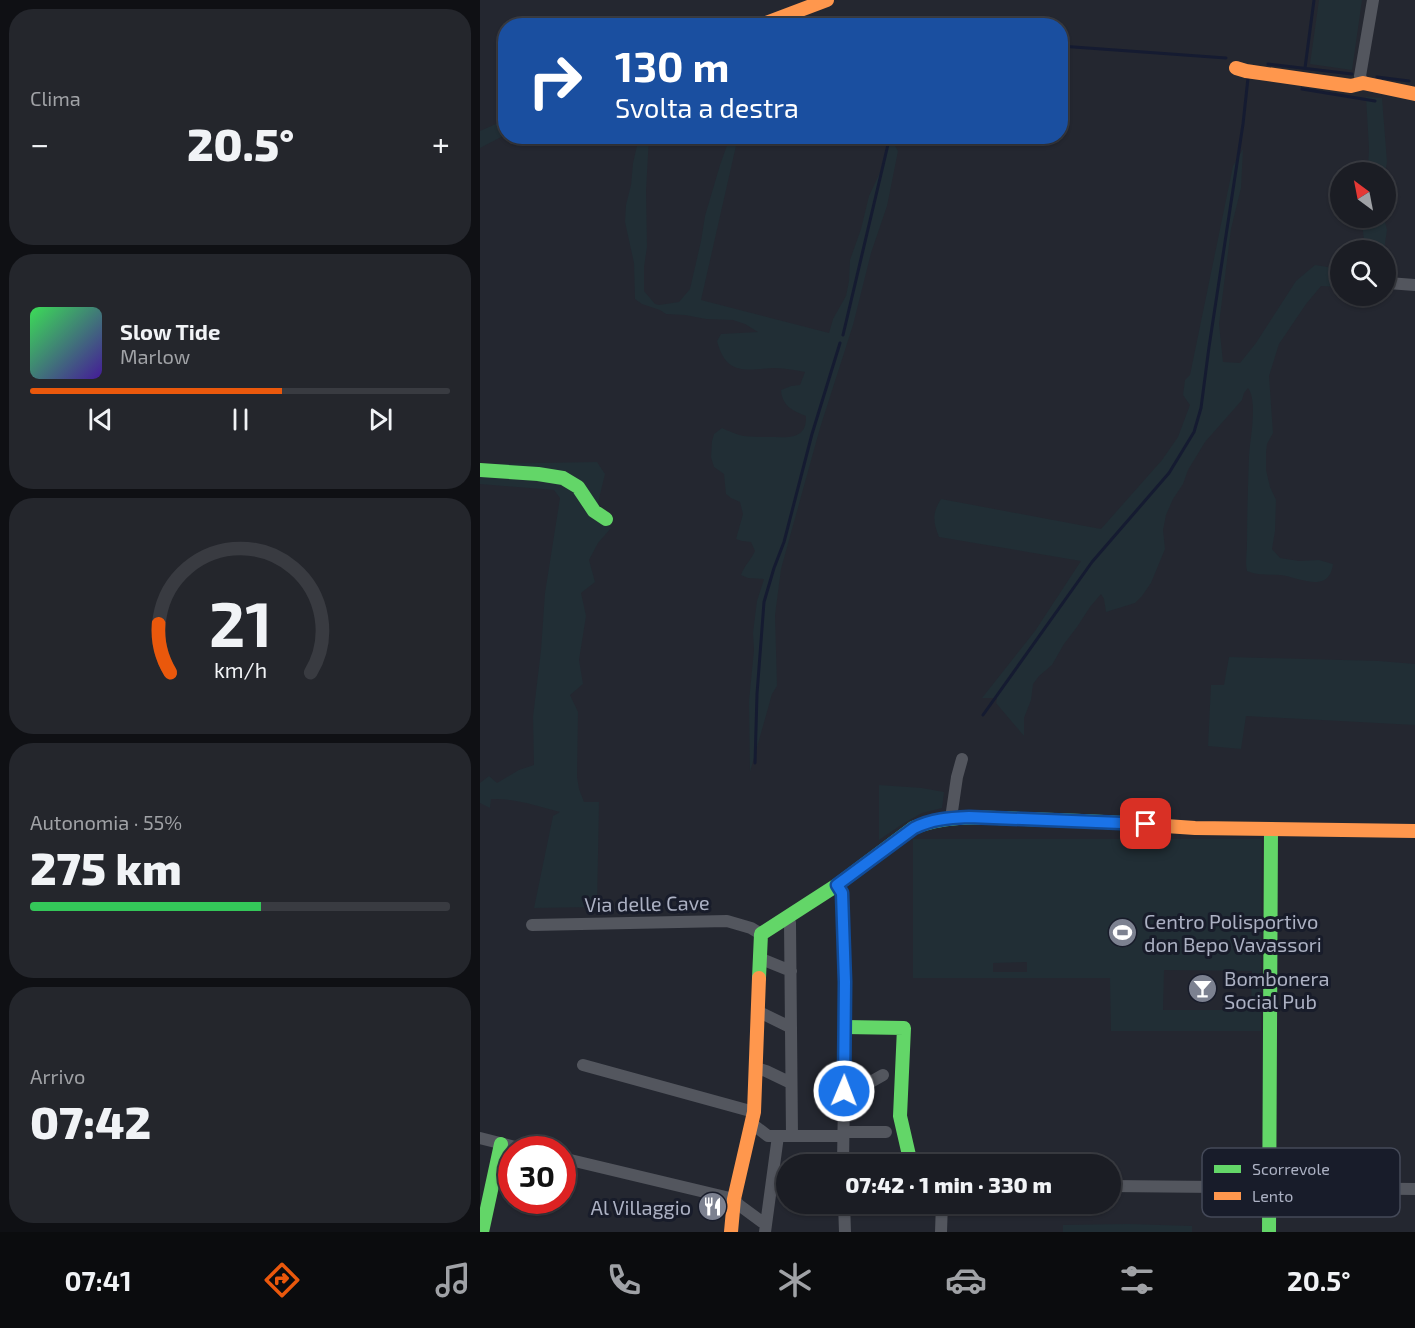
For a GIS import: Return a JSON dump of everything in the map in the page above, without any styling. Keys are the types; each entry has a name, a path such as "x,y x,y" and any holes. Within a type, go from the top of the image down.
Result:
{"street":[{"path":"779,18 827,0"},
{"path":"1363,82 1360,76 1373,0"},
{"path":"1236,68 1351,86 1363,82 1415,93"},
{"path":"1396,284 1415,285"},
{"path":"480,470 563,478 578,487 594,511 606,519"},
{"path":"951,818 962,759"},
{"path":"730,1232 734,1199 752,1118 759,1012 760,934 837,885 914,828 933,821 951,818 1130,823 1195,828 1415,831"},
{"path":"1270,1148 1271,829"},
{"path":"837,885 842,893 845,1028 843,1154"},
{"path":"787,917 790,923 792,1136"},
{"name":"Via delle Cave","path":"532,925 727,921 752,928 760,934"},
{"path":"759,958 790,971"},
{"path":"759,1012 790,1027"},
{"path":"845,1028 894,1026 904,1028 900,1116 908,1154"},
{"path":"583,1065 752,1118 768,1136 886,1132"},
{"path":"756,1068 791,1083"},
{"path":"844,1091 853,1092 884,1075"},
{"path":"766,1228 778,1137"},
{"path":"480,1138 498,1143"},
{"path":"482,1232 498,1158"},
{"path":"576,1161 734,1199 766,1228"},
{"path":"1121,1186 1202,1187"},
{"path":"771,1188 776,1188"},
{"path":"1400,1189 1415,1189"},
{"path":"844,1214 845,1232"},
{"path":"941,1232 942,1214"},
{"path":"1269,1217 1269,1232"}],"shaded area":[{"path":"1319,0 1362,0 1352,70 1310,64"},
{"path":"1366,97 1382,98 1387,162 1368,162"},
{"path":"498,123 498,139 480,148 480,131"},
{"path":"637,144 649,144 644,291 655,304 679,302 690,289 705,216 720,165 728,144 736,144 701,300 829,333 833,319 846,296 850,260 869,196 884,164 888,144 894,144 898,151 887,206 871,253 853,325 820,428 781,569 775,615 777,686 772,694 750,772 749,701 754,650 753,633 757,601 764,579 741,575 755,551 751,542 736,539 743,514 740,502 726,494 724,474 714,467 711,457 712,441 714,434 722,428 750,437 788,437 799,434 803,430 806,416 786,404 781,390 800,385 805,372 776,368 737,368 725,360 721,352 717,341 721,334 758,332 733,320 666,314 635,299 634,263 625,222"},
{"path":"1243,149 1241,188 1231,229 1219,324 1223,362 1240,363 1256,343 1296,281 1315,265 1330,267 1330,286 1321,286 1279,344 1269,376 1273,433 1267,444 1266,470 1276,500 1272,549 1280,558 1299,561 1319,560 1333,564 1330,573 1326,579 1312,582 1247,571 1249,456 1253,411 1253,402 1248,388 1242,400 1205,442 1173,499 1163,530 1165,549 1151,583 1135,603 1106,612 1101,594 1090,607 1052,665 1033,684 1031,700 1024,718 1024,736 996,703 997,698 982,698 1035,631 1081,561 939,537 935,522 936,509 941,499 1101,529 1162,460 1178,437 1190,405 1183,395 1185,380 1190,375 1233,166"},
{"path":"1363,228 1386,228 1386,240 1364,240"},
{"path":"597,462 605,474 597,507 611,528 598,543 589,560 595,582 581,593 586,616 579,660 583,684 570,695 578,712 577,777 579,789 584,802 599,802 597,907 534,908 553,816 560,812 500,799 491,799 490,808 480,803 480,783 489,776 497,783 519,770 534,765 533,717 545,593 560,498 554,490 480,484 480,464"},
{"path":"1229,657 1415,664 1415,725 1246,716 1241,749 1208,746 1211,685 1224,685"},
{"path":"879,785 944,792 942,808 922,813 879,840"},
{"path":"913,839 1262,839 1261,1031 1111,1031 1110,978 913,978","holes":["1027,962 1027,972 993,972 993,963","1164,970 1252,971 1251,1010 1163,1010"]},
{"path":"1063,1225 1192,1226 1192,1232 1063,1232"}],"waterway":[{"path":"1305,68 1314,0"},
{"path":"1068,47 1226,58"},
{"path":"1268,64 1352,74"},
{"path":"1377,77 1409,81"},
{"path":"983,715 1092,562 1169,473 1194,432 1201,408 1248,78"},
{"path":"1302,89 1375,101"},
{"path":"843,335 888,144"},
{"path":"755,763 757,694 764,602 784,542 812,434 840,343"}],"traffic: fast":[{"path":"480,470 563,478 578,487 594,511 606,519"},
{"path":"759,978 761,934 837,885 913,828 940,820 982,817 1122,823"},
{"path":"1269,1148 1271,829"},
{"path":"845,1027 904,1028 900,1116 909,1154"},
{"path":"482,1232 498,1158"},
{"path":"1269,1217 1269,1232"}],"traffic: slow":[{"path":"779,18 827,0"},
{"path":"1236,68 1351,86 1363,83 1415,94"},
{"path":"1122,823 1195,828 1415,831"},
{"path":"731,1232 734,1199 754,1112 759,978"}],"place":[{"name":"Centro Polisportivo don Bepo Vavassori","path":"1123,932"},
{"name":"Bombonera Social Pub","path":"1203,989"},
{"name":"Al Villaggio","path":"712,1207"}],"route":[{"path":"844,1091 845,982 842,893 837,885 914,828 944,818 1146,824"}]}
